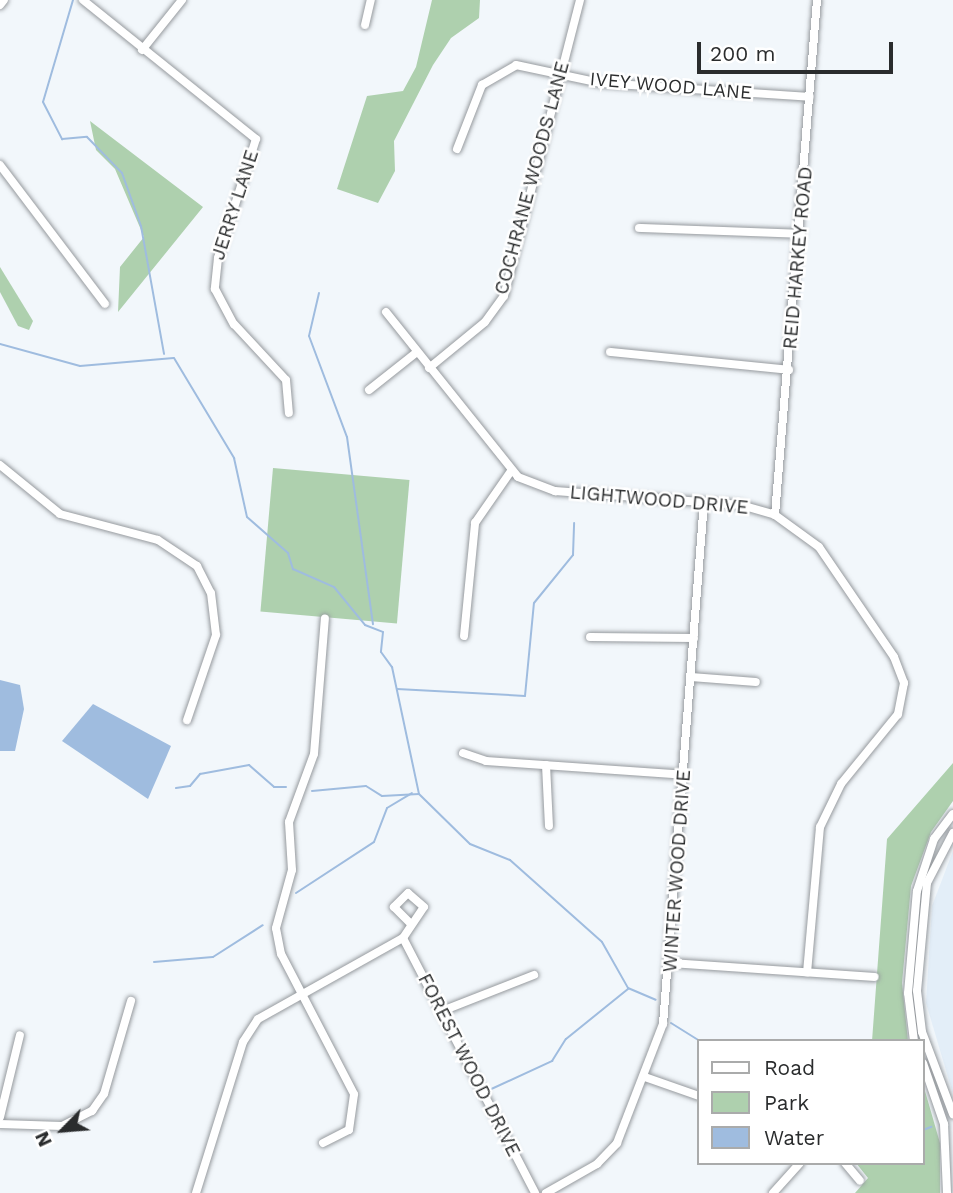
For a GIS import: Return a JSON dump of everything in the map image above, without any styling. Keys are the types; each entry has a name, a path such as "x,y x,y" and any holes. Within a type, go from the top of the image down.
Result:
{"street":[{"path":"0,5 4,0"},
{"path":"83,0 142,50 182,0"},
{"path":"365,25 372,0"},
{"name":"COCHRANE WOODS LANE","path":"429,368 485,321 503,296 580,0"},
{"name":"REID HARKEY ROAD","path":"775,515 801,234 817,0"},
{"name":"JERRY LANE","path":"142,50 256,139 218,258 215,289 234,324 286,380 289,413"},
{"name":"IVEY WOOD LANE","path":"457,149 482,85 497,71 526,64 601,83 810,97"},
{"path":"0,165 104,304"},
{"path":"639,228 801,234"},
{"name":"LIGHTWOOD DRIVE","path":"386,312 511,471 555,491 704,502 775,515 825,556 894,657 904,683 894,722 841,784 820,827 807,972"},
{"path":"369,390 417,352"},
{"path":"610,352 789,370"},
{"path":"0,465 60,514 158,540 197,566 211,593 216,635 187,720"},
{"path":"464,636 475,523 511,471"},
{"name":"WINTER WOOD DRIVE","path":"546,1193 611,1151 645,1077 663,1024 671,963 704,502"},
{"path":"323,1143 349,1130 354,1094 300,992 276,928 292,870 289,822 314,754 325,618"},
{"path":"590,637 694,638"},
{"path":"691,677 756,682"},
{"path":"463,753 546,765 684,775"},
{"path":"546,765 549,826"},
{"path":"914,1039 908,993 917,891 934,839 953,814"},
{"path":"925,1039 917,991 927,883 953,832"},
{"path":"196,1193 247,1034 273,1007 403,938 410,923"},
{"name":"FOREST WOOD DRIVE","path":"403,938 535,1193"},
{"path":"671,963 875,977"},
{"path":"442,1011 534,975"},
{"path":"0,1124 56,1127 92,1111 104,1094 131,1001"},
{"path":"0,1117 20,1035"},
{"path":"925,1040 953,1114"},
{"path":"925,1069 944,1124 947,1193"},
{"path":"645,1077 698,1096"},
{"path":"773,1193 798,1165"},
{"path":"847,1165 860,1181"}],"shaded area":[{"path":"953,851 953,1094 926,1003 932,906"}],"green space":[{"path":"432,0 480,0 479,18 451,38 433,65 394,141 395,171 378,203 337,189 367,96 403,91 416,67"},
{"path":"90,121 203,207 118,312 120,267 144,237 115,169 96,150"},
{"path":"0,267 33,321 29,330 18,326 0,292"},
{"path":"273,468 409,480 397,623 260,611"},
{"path":"953,763 953,801 931,832 911,886 902,983 908,1039 872,1039 887,839"},
{"path":"925,1091 940,1143 940,1193 855,1193 868,1178 858,1165 925,1165"}],"water":[{"path":"0,680 20,685 24,709 15,751 0,751"},
{"path":"93,704 171,746 148,799 62,741"}],"waterway":[{"path":"73,0 43,102 62,139 87,137 122,173 141,226 164,354"},
{"path":"319,293 309,336 347,437 373,624"},
{"path":"0,344 80,366 174,358 234,458 247,517 288,553 293,569 334,587 365,625 383,632 381,652 392,667 419,794"},
{"path":"397,689 525,696 534,603 573,555 574,523"},
{"path":"176,788 190,786 200,774 249,765 274,787 286,787"},
{"path":"312,791 366,786 382,796 419,794 470,844 510,860 602,942 628,988 656,1000"},
{"path":"296,893 374,842 387,808 412,793"},
{"path":"154,962 213,957 263,925"},
{"path":"487,1091 552,1061 566,1039 628,989"},
{"path":"671,1023 698,1040"},
{"path":"925,1129 931,1127"}]}
